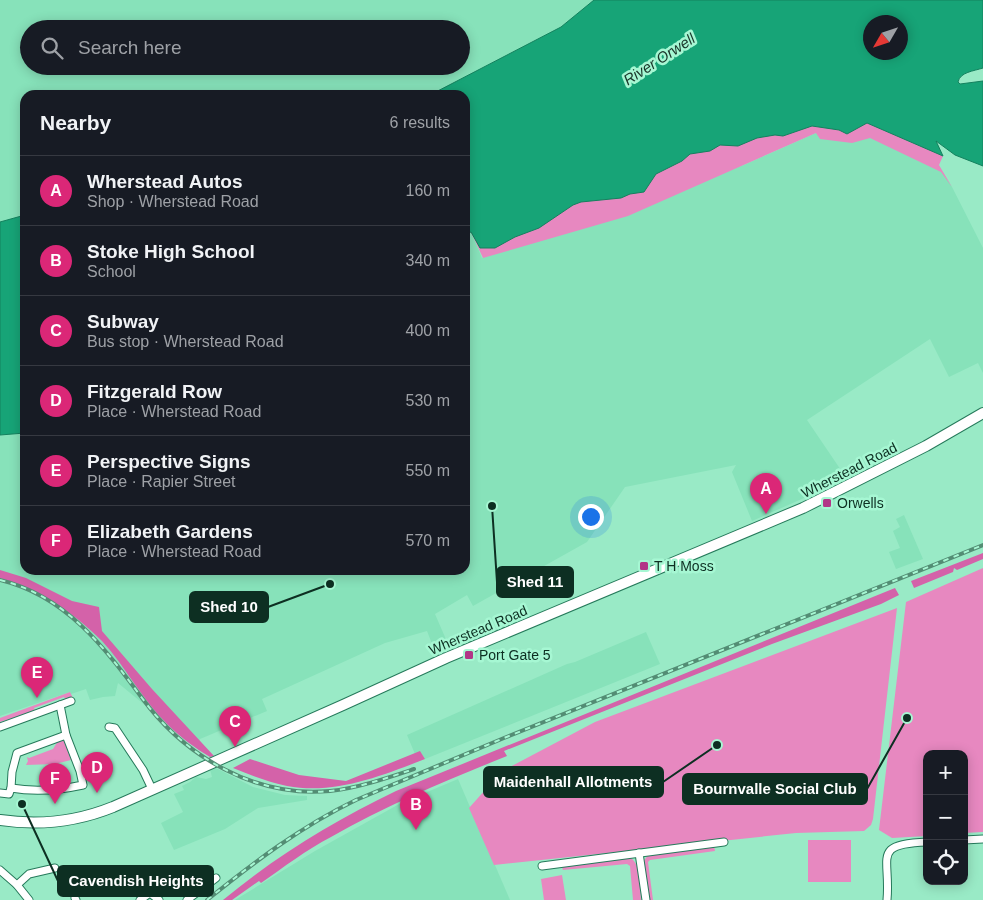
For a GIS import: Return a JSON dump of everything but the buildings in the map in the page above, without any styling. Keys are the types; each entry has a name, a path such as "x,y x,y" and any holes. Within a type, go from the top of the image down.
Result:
{"main road":[{"name":"Wherstead Road","path":"0,820 38,824 71,821 98,813 446,658 803,508 926,446 983,413"}],"street":[{"path":"0,727 71,702"},
{"path":"11,788 48,790 83,785 80,771 66,735 60,705"},
{"path":"109,726 115,728 143,770 152,789"},
{"path":"0,793 9,794 17,753 66,735"},
{"path":"968,840 983,840"},
{"path":"542,866 724,842"},
{"path":"887,900 886,856 890,848 898,844 923,842"},
{"path":"639,853 646,900"},
{"path":"17,885 29,874 55,868"},
{"path":"0,870 17,885 29,900"},
{"path":"187,900 216,878"},
{"path":"140,900 150,893 160,900"}],"shaded area":[{"path":"0,0 594,0 561,27 470,74 470,20 20,20 20,75 469,75 440,90 20,90 20,216 0,222"},
{"path":"856,118 934,140 943,156 939,165 952,187 941,172 870,138 852,143 820,139 816,133 628,216 483,258 471,232 667,149"},
{"path":"816,133 872,136 938,165 952,187 983,248 983,373 978,363 949,377 930,339 807,420 847,479 752,521 732,472 736,465 625,487 587,542 473,606 467,595 435,614 448,644 434,649 427,631 385,643 262,699 267,711 200,739 196,747 118,683 115,696 90,700 86,689 71,694 70,692 0,716 0,435 20,433 20,575 470,575 470,232 482,258 744,165"},
{"path":"904,515 923,559 896,569 889,552 900,548 893,531 900,527 896,519"},
{"path":"983,553 983,559 957,570 954,568 953,572 914,588 911,581"},
{"path":"983,568 983,832 968,833 968,750 923,750 923,836 892,838 879,830 906,602"},
{"path":"0,570 26,578 72,601 99,607 102,631 214,756 210,757 199,750 168,725 150,705 111,651 91,630 55,603 29,589 0,578"},
{"path":"895,588 899,595 881,604 772,644 504,751 507,756 395,804 352,825 313,847 261,883 259,881 232,900 223,900 306,840 350,814 396,791"},
{"path":"897,608 873,819 871,825 864,831 796,833 494,865 469,808 494,780 508,768 595,722"},
{"path":"646,632 660,664 425,759 420,752 415,754 407,735 567,664"},
{"path":"70,692 73,698 66,700 64,697 34,708 35,711 0,722 0,718"},
{"path":"64,740 68,745 67,749 71,760 55,764 26,765 27,757 29,758 53,749 58,741"},
{"path":"420,751 425,759 392,772 358,782 323,788 287,786 233,768 250,759 299,775 346,781"},
{"path":"214,767 253,787 285,795 307,796 307,800 258,808 225,829 174,850 161,823 183,812 174,794 184,790 182,786 196,777 206,779 212,777 210,769"},
{"path":"458,779 510,900 235,900 315,851 401,803"},
{"path":"808,840 851,840 851,882 808,882"},
{"path":"714,846 715,851 650,860 648,862 653,900 648,900 643,862 648,855"},
{"path":"627,856 632,859 638,868 641,900 633,900 630,866 627,864 563,870 561,865"},
{"path":"562,875 566,900 544,900 541,879"}],"water":[{"name":"River Orwell","path":"594,0 983,0 983,68 964,74 958,82 960,84 983,81 983,166 955,155 936,141 943,156 867,123 847,134 839,130 812,126 783,136 775,135 757,138 738,146 720,145 710,151 690,154 682,161 656,174 644,192 630,194 621,198 581,202 573,205 539,228 515,237 495,248 480,248 470,232 470,90 440,90 561,27"},
{"path":"20,216 20,433 0,435 0,222"}],"railway":[{"path":"207,900 298,833 356,800 504,738 983,545"},
{"path":"0,580 45,598 82,626 113,660 159,719 201,755 224,769 249,780 275,788 302,791 330,791 351,788 414,769"}],"place":[{"name":"Orwells","path":"827,503"},
{"name":"Shed 11","path":"492,506"},
{"name":"Wherstead Autos","path":"766,514"},
{"name":"T H Moss","path":"644,566"},
{"name":"Shed 10","path":"330,584"},
{"name":"Port Gate 5","path":"469,655"},
{"name":"Perspective Signs","path":"37,698"},
{"name":"Bournvalle Social Club","path":"907,718"},
{"name":"Maidenhall Allotments","path":"717,745"},
{"name":"Subway","path":"235,747"},
{"name":"Fitzgerald Row","path":"97,793"},
{"name":"Cavendish Heights","path":"22,804"},
{"name":"Elizabeth Gardens","path":"55,804"},
{"name":"Stoke High School","path":"416,830"}]}
